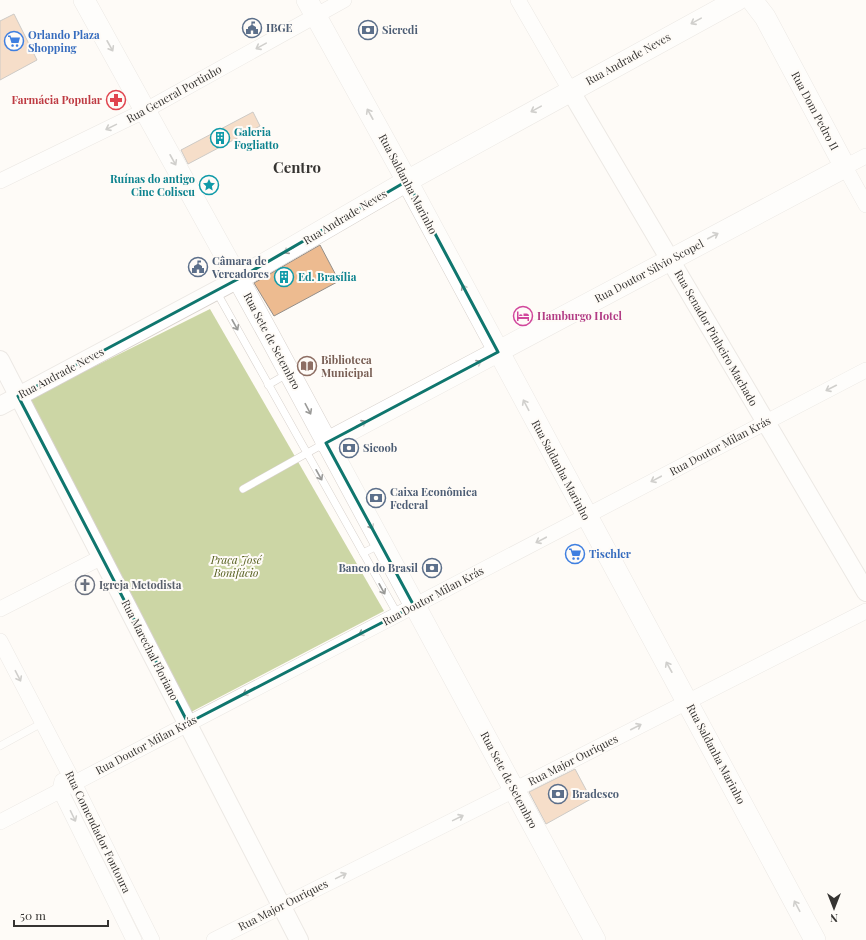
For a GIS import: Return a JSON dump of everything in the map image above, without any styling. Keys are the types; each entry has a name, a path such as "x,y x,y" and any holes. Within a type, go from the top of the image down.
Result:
{"main road":[{"name":"Rua Sete de Setembro","path":"84,0 146,110 381,544 411,614 514,790 595,940"},
{"name":"Rua Dom Pedro II","path":"752,0 765,8 845,167"},
{"name":"Rua Andrade Neves","path":"238,279 407,181 733,1"},
{"name":"Rua Saldanha Marinho","path":"311,8 407,181 586,516 688,701 815,940"},
{"name":"Rua Doutor Silvio Scopel","path":"326,443 845,167"}],"street":[{"name":"Rua General Portinho","path":"0,181 146,110 311,8 344,0"},
{"name":"Rua Senador Pinheiro Machado","path":"518,0 866,592"},
{"name":"Rua Doutor Silvio Scopel","path":"845,167 866,156"},
{"name":"Rua Dom Pedro II","path":"845,167 866,205"},
{"name":"Rua Andrade Neves","path":"0,406 238,279"},
{"name":"Rua Marechal Floriano","path":"0,360 299,940"},
{"name":"Rua Doutor Milan Krás","path":"0,822 188,723 411,614 586,516 866,370"},
{"path":"0,609 102,557"},
{"name":"Rua Major Ouriques","path":"214,940 514,790 866,611"},
{"name":"Rua Comendador Fontoura","path":"0,641 66,767 152,940"},
{"name":"Rua Comendador Fontoura","path":"66,767 60,790 134,940"},
{"path":"92,854 106,846"},
{"path":"127,925 141,919"}],"lane":[{"name":"Rua Sete de Setembro","path":"216,291 363,554 411,614"},
{"path":"268,385 289,373"},
{"path":"243,489 326,443"},
{"path":"363,554 381,544"},
{"path":"0,746 42,723"}],"highlighted area":[{"path":"407,181 498,352 326,443 414,606 188,723 18,396 238,279"}],"green space":[{"name":"Praça José Bonifácio","path":"210,309 384,611 191,712 29,399"}],"building":[{"name":"Orlando Plaza Shopping","path":"14,14 37,60 0,80 0,21"},
{"name":"Galeria Fogliatto","path":"253,112 260,126 188,164 181,150"},
{"path":"320,245 339,281 274,316 254,283"},
{"name":"Bradesco","path":"575,769 591,799 546,824 529,792"}],"place":[{"name":"IBGE","path":"252,28"},
{"name":"Sicredi","path":"368,30"},
{"name":"Orlando Plaza Shopping","path":"14,41"},
{"name":"Farmácia Popular","path":"116,100"},
{"name":"Galeria Fogliatto","path":"220,138"},
{"name":"Ruínas do antigo Cine Coliseu","path":"209,185"},
{"name":"Câmara de Vereadores","path":"198,267"},
{"name":"Ed. Brasília","path":"284,277"},
{"name":"Hamburgo Hotel","path":"523,316"},
{"name":"Biblioteca Municipal","path":"307,366"},
{"name":"Sicoob","path":"349,448"},
{"name":"Caixa Econômica Federal","path":"376,498"},
{"name":"Tischler","path":"575,554"},
{"name":"Banco do Brasil","path":"432,568"},
{"name":"Igreja Metodista","path":"85,585"},
{"name":"Bradesco","path":"558,794"}],"district":[{"name":"Centro","path":"297,168"}]}
